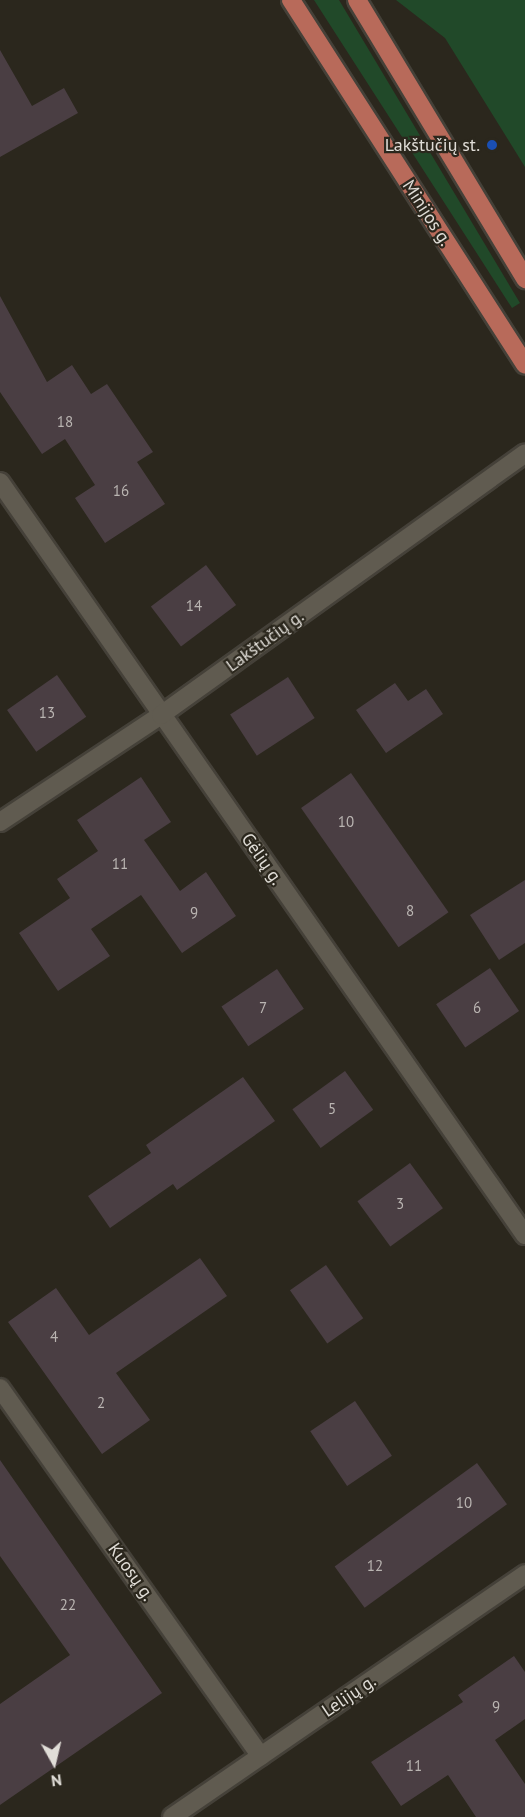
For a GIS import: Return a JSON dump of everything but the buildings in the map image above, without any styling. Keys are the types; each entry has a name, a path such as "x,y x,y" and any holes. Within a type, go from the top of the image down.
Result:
{"main road":[{"name":"Minijos g.","path":"291,0 525,364"},
{"path":"357,0 525,279"}],"street":[{"name":"Lakštučių g.","path":"0,822 161,715 525,453"},
{"name":"Gėlių g.","path":"0,482 525,1235"},
{"name":"Kuosų g.","path":"0,1388 261,1756"},
{"name":"Lelijų g.","path":"172,1817 194,1811 261,1756 525,1574"}],"green space":[{"path":"314,0 339,0 520,303 512,308"},
{"path":"396,0 525,0 525,167 445,38"}],"place":[{"name":"Lakštučių st.","path":"492,145"}]}
